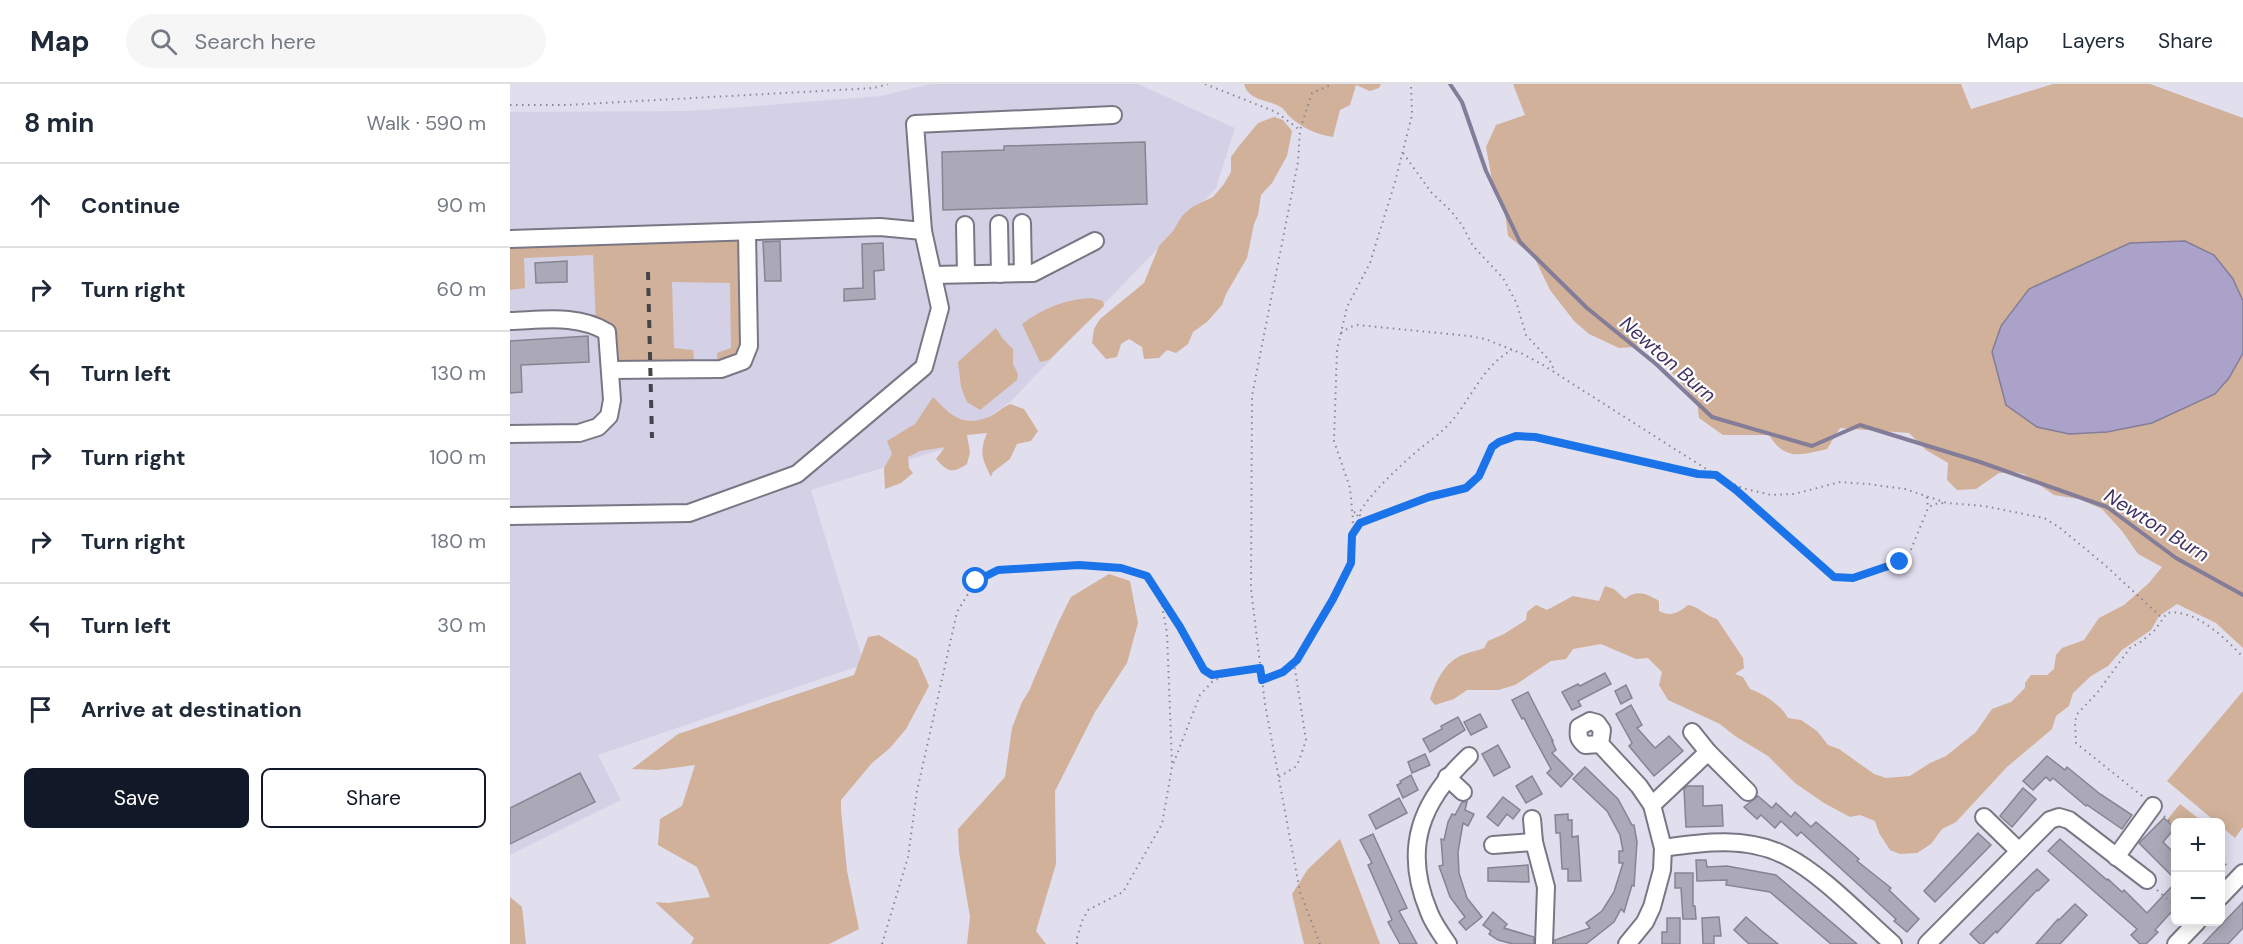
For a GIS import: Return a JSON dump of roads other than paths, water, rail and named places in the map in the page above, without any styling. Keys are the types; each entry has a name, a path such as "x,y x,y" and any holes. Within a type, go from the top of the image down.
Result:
{"street":[{"path":"510,516 689,513 797,474 924,366 940,308 923,231 915,124 1113,115"},
{"path":"1022,223 1023,273"},
{"path":"999,224 1000,274"},
{"path":"965,225 966,274"},
{"path":"510,239 880,227 923,231"},
{"path":"611,370 721,369 742,361 749,346 747,233"},
{"path":"933,275 1033,273 1095,242"},
{"path":"510,321 579,320 596,325 607,332 612,400 609,416 598,427 579,433 510,434"},
{"path":"1692,732 1708,752 1748,792"},
{"path":"1600,744 1639,786 1652,805 1663,848 1662,870 1652,907 1645,922 1627,944"},
{"path":"1652,805 1708,752"},
{"path":"1448,944 1430,914 1422,892 1418,869 1419,830 1426,809 1447,777 1469,756"},
{"path":"1447,777 1463,792"},
{"path":"2116,857 2153,806"},
{"path":"1984,817 2019,851"},
{"path":"1927,944 2050,820 2060,817 2069,820 2146,880"},
{"path":"1532,819 1534,842 1546,887 1544,944"},
{"path":"1493,844 1534,842"},
{"path":"1663,848 1713,842 1735,843 1784,855 1808,870 1893,944"},
{"path":"2225,892 2243,873"},
{"path":"2176,944 2193,926"}],"waterway":[{"name":"Newton Burn","path":"1450,84 1462,102 1486,171 1520,242 1587,308 1656,364 1712,417 1812,446 1860,425 1980,462 2107,507 2176,558 2243,595"}],"railway":[{"path":"648,272 652,438"}]}
